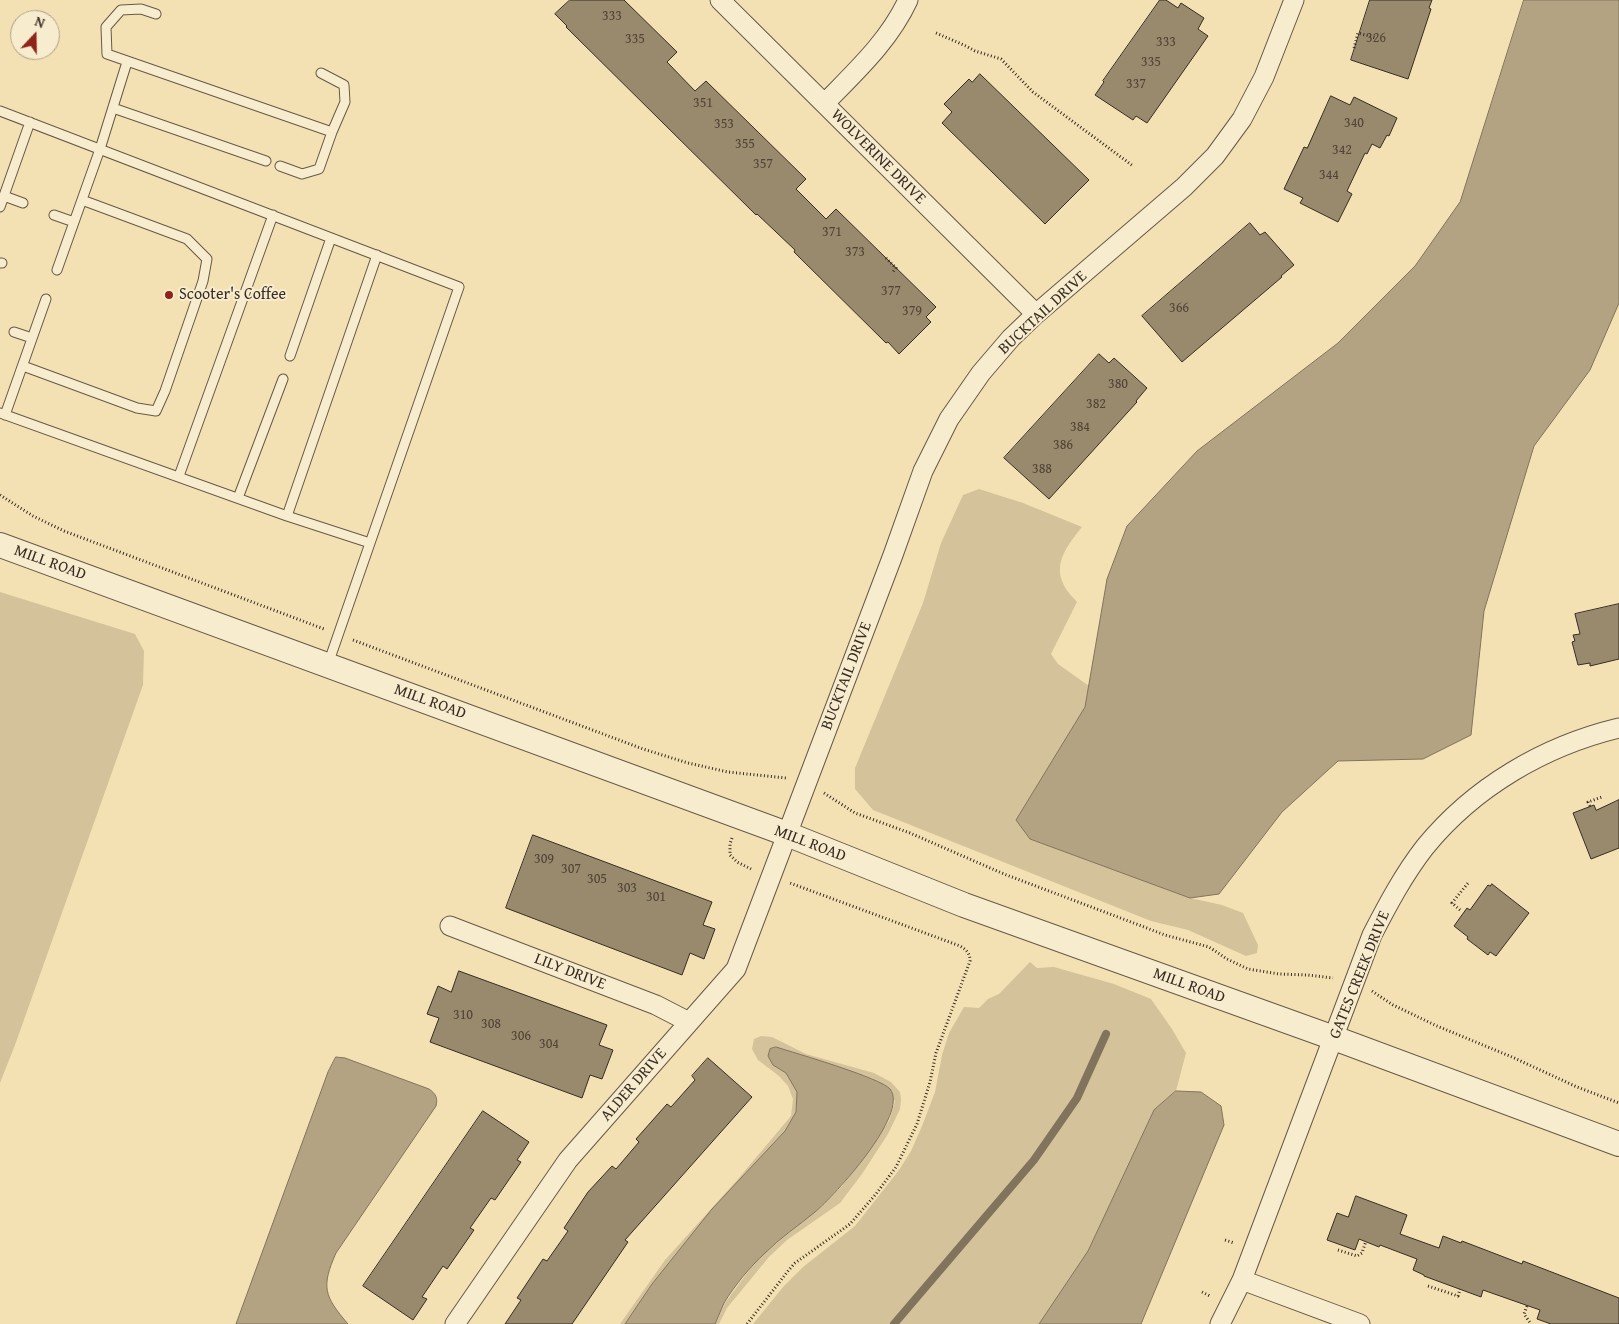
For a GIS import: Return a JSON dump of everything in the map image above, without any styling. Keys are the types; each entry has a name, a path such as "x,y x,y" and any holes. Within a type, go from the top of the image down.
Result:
{"street":[{"name":"WOLVERINE DRIVE","path":"720,0 1036,314"},
{"path":"825,104 880,46 908,0"},
{"name":"BUCKTAIL DRIVE","path":"787,834 923,471 949,419 981,373 1011,338 1036,314 1184,187 1215,156 1242,119 1264,77 1294,0"},
{"name":"MILL ROAD","path":"0,545 787,834 964,905 1334,1038 1619,1144"},
{"name":"GATES CREEK DRIVE","path":"1220,1324 1242,1280 1372,935 1396,889 1425,847 1459,812 1494,783 1546,752 1601,732 1619,728"},
{"name":"ALDER DRIVE","path":"455,1324 568,1160 736,969 787,834"},
{"name":"LILY DRIVE","path":"450,926 656,1005 689,1022"},
{"path":"1242,1280 1360,1324"}],"lane":[{"path":"156,14 141,9 121,10 106,26 107,54 332,132"},
{"path":"57,270 100,149 127,62"},
{"path":"280,166 302,174 319,169 345,102 344,85 321,72"},
{"path":"113,108 266,161"},
{"path":"0,111 459,287 328,665"},
{"path":"0,207 30,122"},
{"path":"4,196 23,203"},
{"path":"22,366 137,408 156,411 165,391 203,281 207,259 188,239 82,200"},
{"path":"54,215 74,222"},
{"path":"179,476 273,216"},
{"path":"290,356 331,238"},
{"path":"288,516 377,256"},
{"path":"46,299 22,366 2,414 370,544"},
{"path":"14,332 32,338"},
{"path":"238,498 283,379"}],"path":[{"path":"936,33 975,52 1001,58 1033,92 1134,166"},
{"path":"1354,48 1358,33 1376,38"},
{"path":"886,258 896,268 892,273"},
{"path":"0,495 33,516 64,531 661,755 728,772 787,778"},
{"path":"822,791 855,813 910,833 1004,874 1165,935 1209,948 1227,960 1248,969 1279,974 1336,978"},
{"path":"1590,806 1588,802 1602,797"},
{"path":"732,837 730,855 737,862 747,867"},
{"path":"747,1324 795,1263 850,1224 896,1167 917,1124 930,1082 936,1054 970,962 970,956 960,946 787,882"},
{"path":"1460,910 1452,903 1468,883"},
{"path":"1370,990 1393,1005 1437,1026 1512,1057 1577,1087 1619,1103"},
{"path":"1225,1240 1236,1244"},
{"path":"1338,1250 1357,1256 1362,1253 1366,1242"},
{"path":"1428,1286 1458,1296 1460,1289"},
{"path":"1527,1306 1524,1314 1531,1324"}],"shaded area":[{"path":"1524,0 1619,0 1619,303 1590,370 1534,446 1484,611 1471,735 1423,759 1338,761 1282,812 1219,894 1190,898 1030,839 1016,820 1085,707 1107,579 1127,526 1197,451 1338,343 1415,266 1460,202"},
{"path":"979,489 1023,503 1082,527 1064,553 1060,568 1060,575 1064,586 1077,602 1051,654 1058,664 1089,686 1085,707 1016,820 1030,839 1190,898 1222,905 1243,913 1258,945 1257,953 1246,956 1188,930 1151,921 873,810 855,789 855,768 923,603 941,543 963,495"},
{"path":"0,592 135,634 144,651 143,685 0,1083"},
{"path":"1030,962 1037,968 1054,967 1114,984 1151,999 1186,1053 1176,1091 1154,1110 1088,1251 1039,1324 753,1324 783,1287 803,1267 855,1226 899,1170 911,1151 922,1126 935,1092 942,1055 949,1033 964,1007 979,1008 988,999 999,994"},
{"path":"761,1036 772,1037 806,1054 874,1073 891,1082 900,1092 901,1099 900,1109 888,1134 840,1203 787,1240 769,1257 727,1308 719,1324 715,1324 725,1303 765,1252 815,1212 842,1186 889,1121 895,1101 873,1079 776,1047 770,1049 773,1065 786,1073 797,1092 796,1112 785,1131 712,1209 652,1284 625,1324 620,1324 665,1260 738,1179 791,1116 793,1099 788,1086 779,1076 758,1060 752,1049 754,1039"},
{"path":"776,1047 855,1072 890,1089 893,1101 889,1117 880,1135 838,1190 815,1212 759,1258 748,1270 724,1303 715,1324 625,1324 652,1284 712,1209 785,1131 796,1112 797,1092 786,1073 773,1065 768,1056 770,1049"},
{"path":"336,1057 345,1058 429,1089 436,1096 436,1106 336,1253 331,1265 328,1274 327,1291 334,1306 348,1324 236,1324 328,1072"},
{"path":"1176,1091 1201,1092 1221,1106 1224,1125 1141,1324 1039,1324 1088,1251 1154,1110"}],"building":[{"path":"570,0 624,0 677,52 667,62 695,91 706,81 806,179 796,189 826,219 836,209 936,307 926,317 931,322 899,354 888,342 886,343 794,252 795,250 756,215 566,27 555,14"},
{"path":"1160,0 1166,0 1178,8 1181,3 1204,18 1198,29 1208,36 1147,123 1136,116 1133,120 1095,95"},
{"path":"1370,0 1432,0 1429,8 1431,9 1408,79 1351,60"},
{"path":"980,74 1089,180 1045,224 942,123 952,112 944,104 969,79 972,82"},
{"path":"1331,96 1350,105 1354,97 1397,118 1389,136 1387,135 1380,148 1372,144 1367,154 1365,153 1347,191 1352,194 1338,222 1300,203 1303,198 1284,189 1304,147 1307,148"},
{"path":"1250,223 1260,235 1265,232 1294,265 1182,362 1142,316"},
{"path":"1099,354 1109,363 1114,358 1147,388 1137,402 1049,499 1004,458"},
{"path":"1619,604 1619,659 1590,666 1590,663 1578,665 1572,642 1575,641 1573,635 1580,634 1575,614"},
{"path":"1619,800 1619,848 1591,859 1573,813 1594,805 1596,810"},
{"path":"533,835 712,902 703,925 715,929 704,959 690,953 682,975 506,908"},
{"path":"1492,884 1529,913 1496,956 1490,952 1488,955 1454,926 1467,908 1470,910 1488,885"},
{"path":"459,971 607,1025 599,1045 613,1050 602,1079 590,1075 582,1098 430,1042 439,1018 427,1014 438,986 451,992"},
{"path":"708,1058 752,1097 625,1240 628,1242 572,1324 505,1324 521,1300 517,1298 543,1259 547,1261 568,1231 564,1228 588,1192 612,1166 616,1169 639,1142 636,1139 667,1104 671,1107 695,1080 692,1076"},
{"path":"483,1111 529,1142 517,1160 521,1162 495,1200 491,1198 470,1228 474,1230 447,1269 443,1266 422,1297 427,1299 413,1320 363,1286"},
{"path":"1356,1196 1407,1215 1400,1234 1439,1248 1443,1236 1461,1243 1462,1241 1522,1264 1523,1261 1619,1298 1619,1324 1551,1324 1537,1319 1540,1310 1483,1290 1481,1297 1424,1276 1413,1270 1417,1259 1380,1245 1379,1247 1359,1239 1355,1250 1327,1240 1337,1213 1348,1217"}],"waterway":[{"path":"894,1324 1034,1160 1077,1098 1106,1034"}],"place":[{"name":"Scooter's Coffee","path":"169,295"}]}
